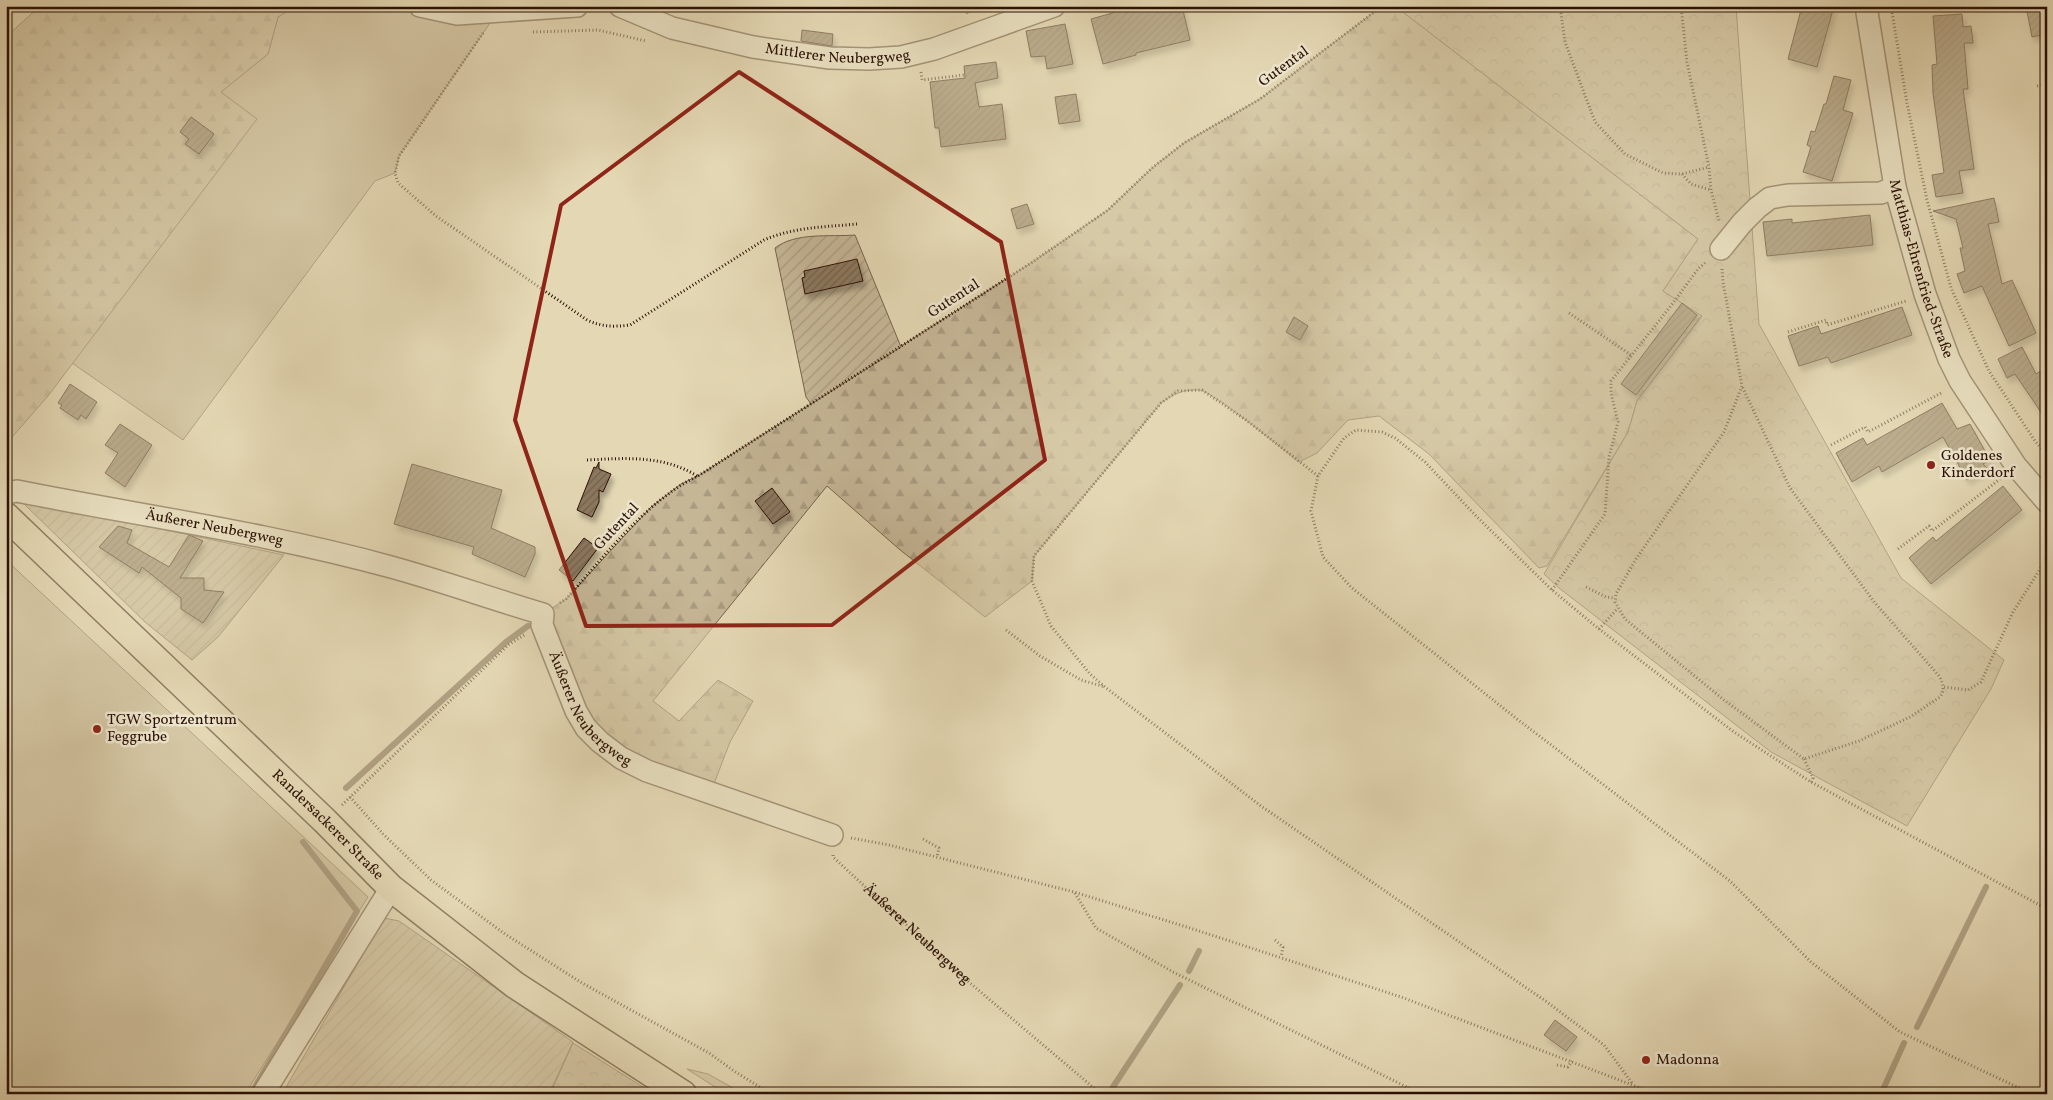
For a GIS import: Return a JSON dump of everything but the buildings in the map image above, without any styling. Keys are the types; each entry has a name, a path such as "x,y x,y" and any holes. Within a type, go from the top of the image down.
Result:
{"main road":[{"name":"Randersackerer Straße","path":"6,516 325,821 390,888 515,985 683,1094"}],"street":[{"path":"420,6 457,14 577,6"},
{"name":"Mittlerer Neubergweg","path":"620,6 672,28 753,47 830,58 869,59 901,57 934,49 1054,6"},
{"name":"Matthias-Ehrenfried-Straße","path":"1869,7 1895,187 1925,294 1949,359 1960,381 2016,466 2047,502"},
{"path":"1722,249 1742,223 1770,198 1788,195 1881,193 1895,187"},
{"name":"Äußerer Neubergweg","path":"6,494 17,491 120,512 240,532 390,567 543,614 542,625 576,711 586,728 600,742 621,758 647,771 832,835"},
{"path":"263,1094 390,888"}],"path":[{"name":"Gutental","path":"543,614 566,599 651,507 681,484 698,476 1031,263 1108,210 1152,168 1184,143 1260,99 1382,6"},
{"path":"1560,6 1565,42 1595,122 1625,154 1663,173 1682,174 1709,167"},
{"path":"1681,6 1687,62 1709,167 1711,190 1721,229 1723,282 1742,386 1790,488 1875,603 1940,677 1944,687 1940,697 1910,717 1859,741 1804,759"},
{"path":"1891,6 1907,103 1927,200 1952,288 1989,371 2034,441 2047,455"},
{"path":"490,12 490,24 399,156 395,173 398,184 436,216 587,320 600,326 630,325 764,240 778,234 800,230 856,224"},
{"path":"926,79 964,75"},
{"path":"2037,86 2047,84"},
{"path":"1682,174 1690,184 1711,190"},
{"path":"1552,590 1605,514 1609,458 1618,422 1611,392 1611,381 1698,269 1722,249"},
{"path":"1788,332 1826,320 1827,325 1925,294"},
{"path":"1569,313 1630,355"},
{"path":"1831,445 1865,427 1868,432 1960,381"},
{"path":"1742,386 1724,432 1636,559 1615,598 1618,608 1625,619 1724,700 1804,759 1813,778 1811,782"},
{"path":"1318,476 1246,420 1202,390 1178,391 1161,403 1034,556 1032,581 1051,626 1090,674 1105,687 1261,806 1568,1018 1604,1045 1632,1083"},
{"path":"2032,1094 1900,1032 1811,962 1730,881 1517,719 1352,588 1323,557 1311,511 1318,476 1344,438 1356,430 1382,432 1395,438 1426,462 1484,524 1552,590 1599,629 1734,732 1811,782 2047,909"},
{"path":"587,460 647,458 686,469 698,476"},
{"path":"1898,550 1929,526 1932,530 2016,466"},
{"path":"1944,687 1968,690 1976,687 1981,682 2014,612 2047,558"},
{"path":"1586,587 1606,597 1615,598"},
{"path":"1599,629 1618,608"},
{"path":"1006,630 1040,656 1073,676 1105,687"},
{"path":"325,821 508,645 528,633"},
{"path":"350,797 383,834 431,880 505,934 582,983 709,1053 771,1094"},
{"path":"832,835 937,857 1074,892 1401,997 1632,1083 1656,1094"},
{"name":"Äußerer Neubergweg","path":"832,835 833,857 963,977 1101,1094"},
{"path":"923,839 939,848 937,857"},
{"path":"1074,892 1096,928 1173,972 1421,1094"},
{"path":"1275,940 1283,947 1281,958"},
{"path":"1557,1065 1568,1067 1572,1061"}],"highlighted area":[{"path":"739,72 1001,242 1045,460 832,625 586,626 515,420 561,205"}],"green space":[{"path":"40,6 295,6 278,17 268,54 221,92 257,119 48,396 6,444 6,37","holes":["191,117 214,134 199,154 185,144 189,139 180,132"]},
{"path":"295,6 420,6 490,12 490,23 399,156 395,173 375,181 183,440 72,363 256,119 220,92 268,54 278,17"},
{"path":"1382,6 1399,6 1399,9 1698,239 1663,291 1702,315 1637,401 1628,432 1547,566 1539,568 1429,454 1379,416 1348,420 1317,453 1299,462 1219,400 1200,390 1189,390 1161,403 1034,556 1032,581 985,617 899,549 827,486 653,701 679,721 718,680 753,701 730,742 710,794 600,742 543,614 566,599 651,507 681,484 698,476 1031,263 1108,210 1152,168 1184,143 1260,99"},
{"path":"1401,6 1736,6 1759,324 1901,578 2004,660 1991,689 1907,826 1771,752 1559,588 1544,574 1628,432 1637,401 1702,316 1663,291 1698,239 1399,9"},
{"path":"855,235 901,347 811,404 806,397 775,248 783,243 803,237"},
{"path":"19,499 284,555 218,637 192,660 145,622"},
{"name":"TGW Sportzentrum Feggrube","path":"6,560 368,897 245,1094 6,1094"},
{"path":"384,918 399,921 573,1042 549,1094 282,1094"},
{"path":"573,1043 654,1094 550,1094"},
{"path":"687,1069 708,1074 744,1094 726,1094"}],"waterway":[{"path":"346,788 506,642 528,626"},
{"path":"251,1094 357,911 303,842"},
{"path":"1917,1027 1986,887"},
{"path":"1189,971 1199,951"},
{"path":"1113,1087 1180,985"},
{"path":"1881,1094 1904,1043"}],"place":[{"name":"Goldenes Kinderdorf","path":"1931,465"},
{"name":"TGW Sportzentrum Feggrube","path":"97,729"},
{"name":"Madonna","path":"1646,1060"}]}
